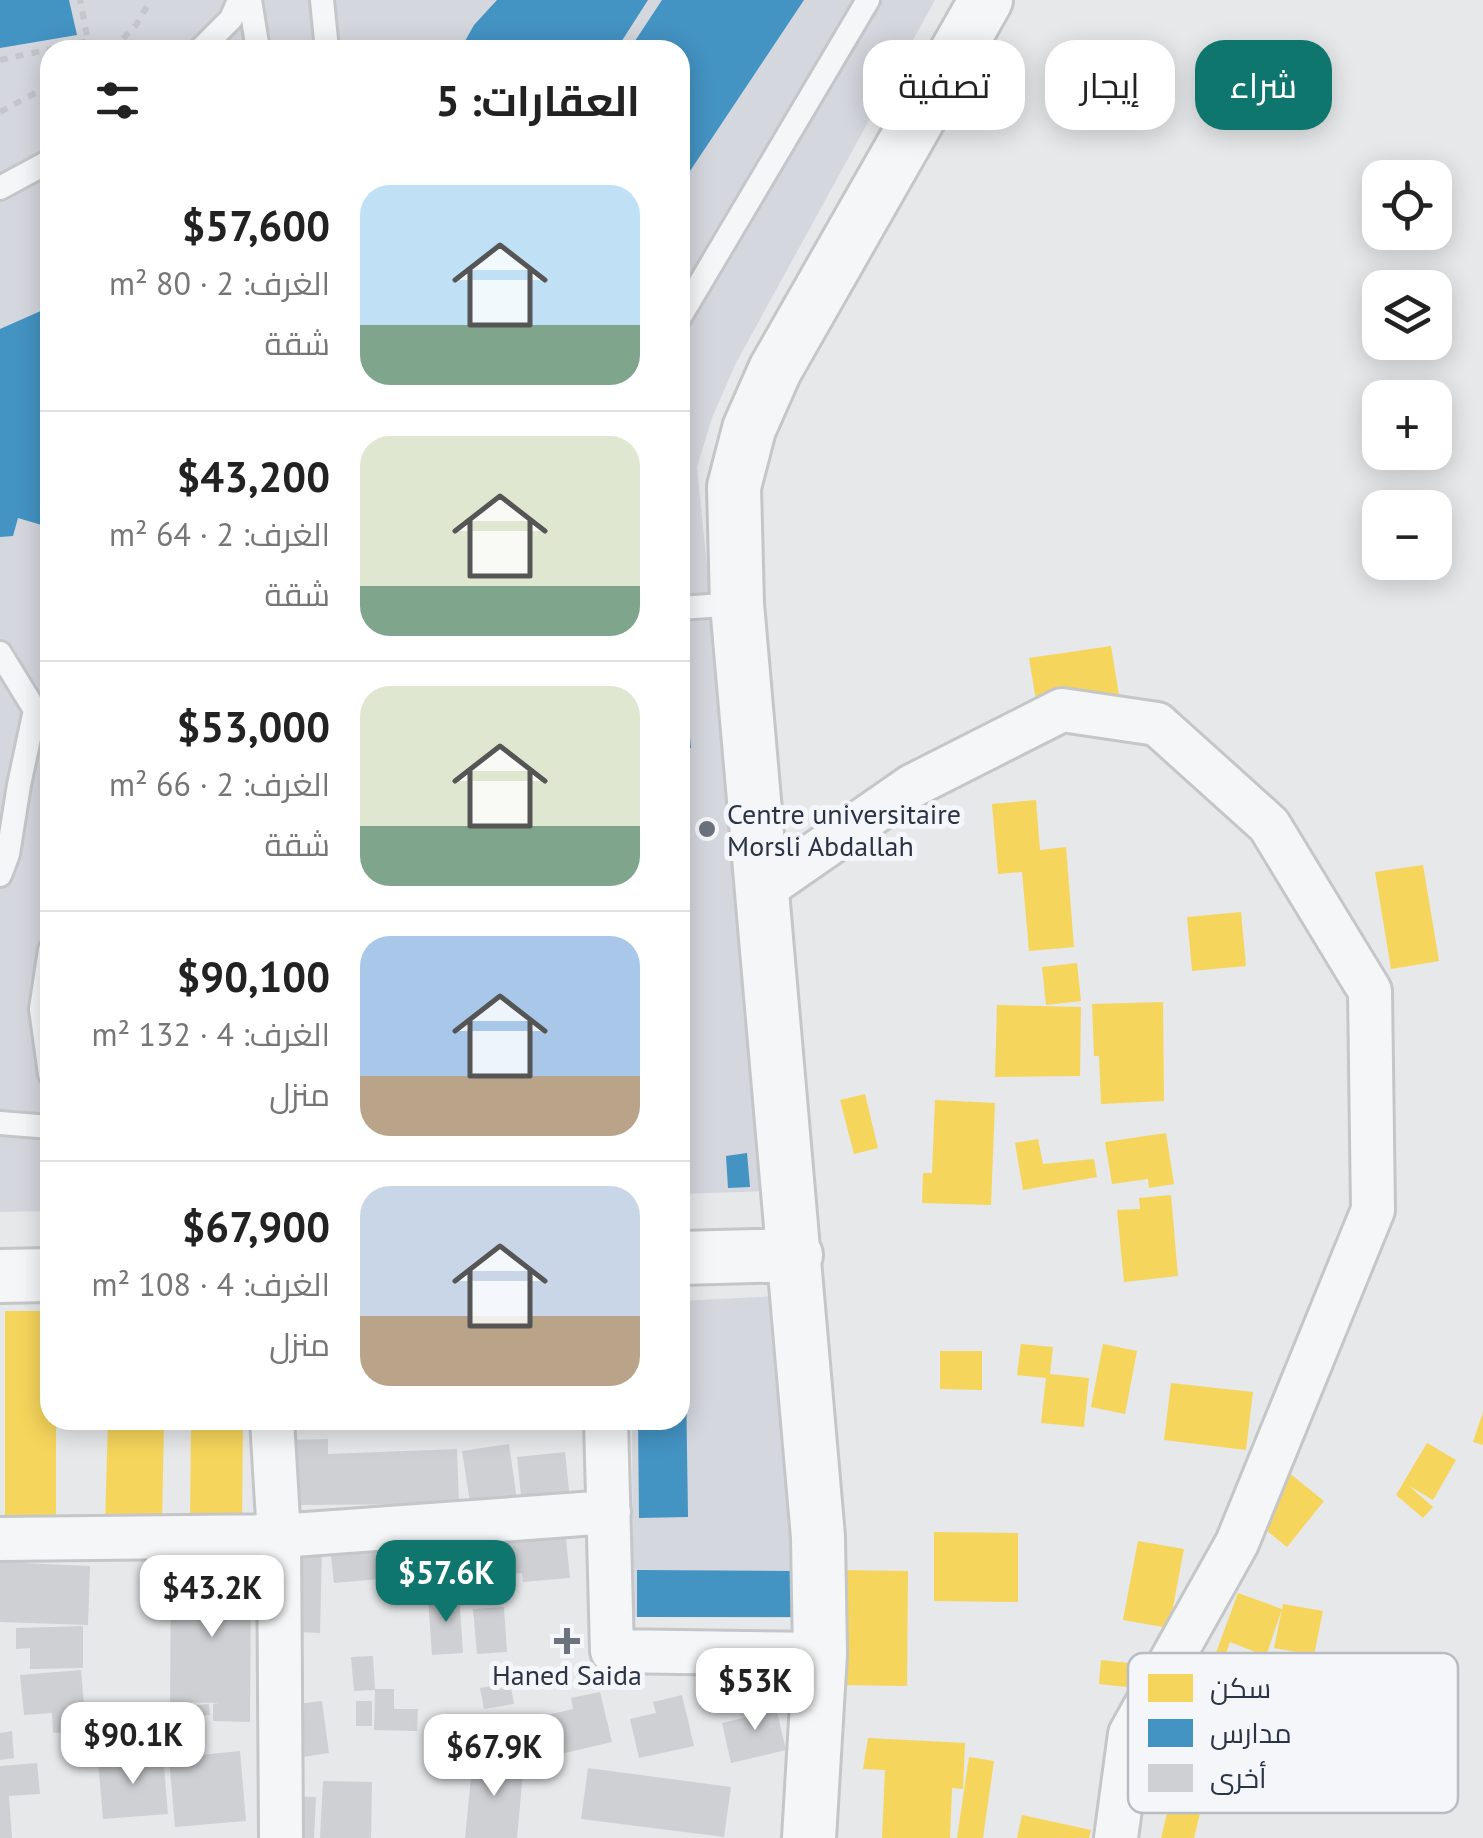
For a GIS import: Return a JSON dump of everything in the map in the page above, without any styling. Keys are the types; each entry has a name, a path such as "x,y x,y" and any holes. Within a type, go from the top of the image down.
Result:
{"street":[{"path":"809,1838 820,1654 818,1538 737,604 734,487 749,429 775,370 986,0"},
{"path":"764,889 912,786 1062,710 1157,724 1269,825 1370,991 1373,1210 1236,1543 1175,1653"},
{"path":"690,1258 796,1255"},
{"path":"0,1276 40,1275"},
{"path":"273,1430 279,1536 281,1838"},
{"path":"606,1430 612,1650 820,1654"},
{"path":"0,1539 279,1536 609,1512"},
{"path":"1116,1838 1128,1749"}],"lane":[{"path":"210,40 232,19 239,0"},
{"path":"250,0 256,40"},
{"path":"322,0 326,40"},
{"path":"690,300 868,0"},
{"path":"0,188 40,166"},
{"path":"690,607 737,604"},
{"path":"0,653 35,710 8,854 0,875"},
{"path":"0,1123 40,1125"}],"path":[{"path":"80,0 88,40"},
{"path":"122,40 136,26 151,0"},
{"path":"0,60 40,51"},
{"path":"0,112 40,90"}],"shaded area":[{"name":"Centre universitaire Morsli Abdallah","path":"0,0 935,0 913,40 863,40 864,130 736,363 712,418 697,467 770,1191 690,1194 690,40 40,40 40,1211 0,1212"},
{"path":"779,1296 803,1618 633,1617 632,1430 690,1430 690,1300"}],"building: سكن":[{"path":"1111,646 1119,695 1037,707 1029,658"},
{"path":"1036,800 1040,850 1066,847 1074,947 1029,951 1022,872 998,874 992,804"},
{"path":"1423,865 1439,961 1391,969 1375,872"},
{"path":"1241,912 1246,966 1192,971 1187,917"},
{"path":"1077,963 1081,1001 1046,1005 1042,967"},
{"path":"1163,1002 1164,1101 1101,1104 1092,1004"},
{"path":"997,1005 1081,1007 1080,1076 995,1077"},
{"path":"865,1094 878,1148 854,1154 840,1100"},
{"path":"935,1100 995,1103 991,1205 922,1203 923,1173 932,1173"},
{"path":"1166,1133 1174,1184 1149,1188 1148,1179 1112,1184 1105,1142"},
{"path":"1038,1139 1043,1164 1094,1159 1097,1177 1023,1190 1015,1143"},
{"path":"1171,1195 1178,1276 1124,1282 1117,1210 1140,1209 1139,1198"},
{"path":"5,1311 40,1311 40,1430 56,1430 56,1519 5,1519"},
{"path":"1021,1344 1053,1347 1050,1374 1089,1378 1084,1427 1041,1423 1046,1378 1017,1375"},
{"path":"1103,1344 1137,1351 1125,1414 1091,1407"},
{"path":"940,1351 982,1351 982,1390 940,1389"},
{"path":"1171,1383 1253,1392 1246,1450 1164,1440"},
{"path":"1483,1412 1483,1445 1473,1442"},
{"path":"108,1430 164,1430 162,1526 105,1525"},
{"path":"191,1430 243,1430 242,1525 190,1525"},
{"path":"1427,1443 1456,1460 1433,1500 1409,1486 1433,1507 1423,1518 1396,1495"},
{"path":"1288,1472 1324,1501 1287,1547 1251,1518"},
{"path":"934,1532 1018,1533 1018,1602 934,1601"},
{"path":"1138,1541 1184,1549 1169,1628 1123,1620"},
{"path":"839,1570 908,1571 907,1686 837,1685"},
{"path":"1238,1593 1282,1609 1267,1653 1230,1642 1226,1653 1216,1653"},
{"path":"1283,1604 1323,1611 1314,1653 1274,1648"},
{"path":"1101,1660 1128,1663 1127,1687 1099,1684"},
{"path":"868,1738 965,1743 963,1789 952,1788 950,1838 882,1838 885,1770 863,1769"},
{"path":"969,1757 994,1761 983,1838 957,1838"},
{"path":"1167,1813 1200,1813 1194,1838 1161,1838"},
{"path":"1022,1815 1091,1830 1089,1838 1017,1838"}],"building: مدارس":[{"path":"0,0 69,0 77,35 0,48"},
{"path":"497,0 648,0 622,40 466,40"},
{"path":"662,0 804,0 690,171 690,40 636,40"},
{"path":"40,311 40,525 18,518 13,536 0,537 0,329"},
{"path":"747,1153 750,1187 728,1188 726,1156"},
{"path":"638,1430 687,1430 688,1517 639,1518"},
{"path":"637,1570 791,1571 791,1617 637,1617"}],"building: أخرى":[{"path":"328,1439 328,1454 457,1449 459,1504 290,1505 288,1440"},
{"path":"509,1444 519,1514 473,1521 462,1451"},
{"path":"565,1452 570,1500 522,1505 517,1457"},
{"path":"565,1529 570,1578 523,1582 522,1573 382,1584 379,1544"},
{"path":"374,1533 379,1579 334,1583 329,1538"},
{"path":"298,1547 322,1548 320,1633 295,1632"},
{"path":"0,1562 90,1566 88,1625 0,1622"},
{"path":"171,1568 251,1569 250,1722 213,1721 213,1704 219,1703 170,1702"},
{"path":"459,1595 463,1653 432,1655 428,1597"},
{"path":"504,1607 507,1652 477,1654 473,1609"},
{"path":"83,1626 83,1668 30,1669 30,1648 16,1649 16,1628"},
{"path":"373,1656 375,1689 394,1689 394,1709 418,1709 417,1731 374,1730 375,1690 354,1691 351,1657"},
{"path":"81,1670 86,1730 53,1733 52,1713 24,1715 20,1675"},
{"path":"510,1683 514,1704 484,1709 480,1688"},
{"path":"600,1692 612,1742 556,1755 547,1715 573,1709 571,1698"},
{"path":"682,1695 694,1746 639,1758 630,1719 656,1713 653,1702"},
{"path":"774,1699 786,1750 731,1763 722,1723 747,1717 745,1706"},
{"path":"322,1701 329,1753 289,1759 282,1706"},
{"path":"356,1701 372,1701 372,1726 356,1726"},
{"path":"209,1704 210,1715 174,1718 173,1707"},
{"path":"12,1731 14,1758 0,1760 0,1733"},
{"path":"240,1751 246,1821 175,1827 169,1758"},
{"path":"163,1755 168,1814 103,1819 98,1760"},
{"path":"473,1757 524,1762 517,1838 465,1838"},
{"path":"37,1763 40,1794 9,1796 12,1838 0,1838 0,1766"},
{"path":"588,1768 731,1787 724,1837 581,1819"},
{"path":"323,1781 372,1782 371,1838 320,1838"},
{"path":"285,1796 316,1797 314,1838 283,1838"}],"place":[{"name":"Centre universitaire Morsli Abdallah","path":"707,829"},
{"name":"Haned Saida","path":"567,1641"}]}
